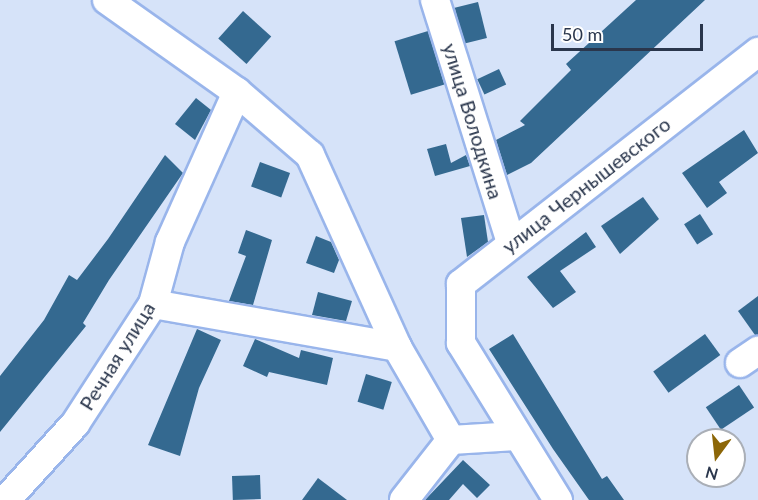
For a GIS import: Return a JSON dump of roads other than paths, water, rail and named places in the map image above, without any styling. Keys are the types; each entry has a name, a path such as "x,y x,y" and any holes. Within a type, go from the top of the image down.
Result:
{"street":[{"path":"107,0 237,92 310,155 397,347 451,440"},
{"name":"улица Володкина","path":"435,0 510,242"},
{"name":"улица Чернышевского","path":"516,436 461,343 461,284 510,242 758,52"},
{"name":"Речная улица","path":"6,500 75,424 153,304 170,242 237,92"},
{"path":"153,304 397,347"},
{"path":"404,500 451,440 516,436 558,500"}]}
